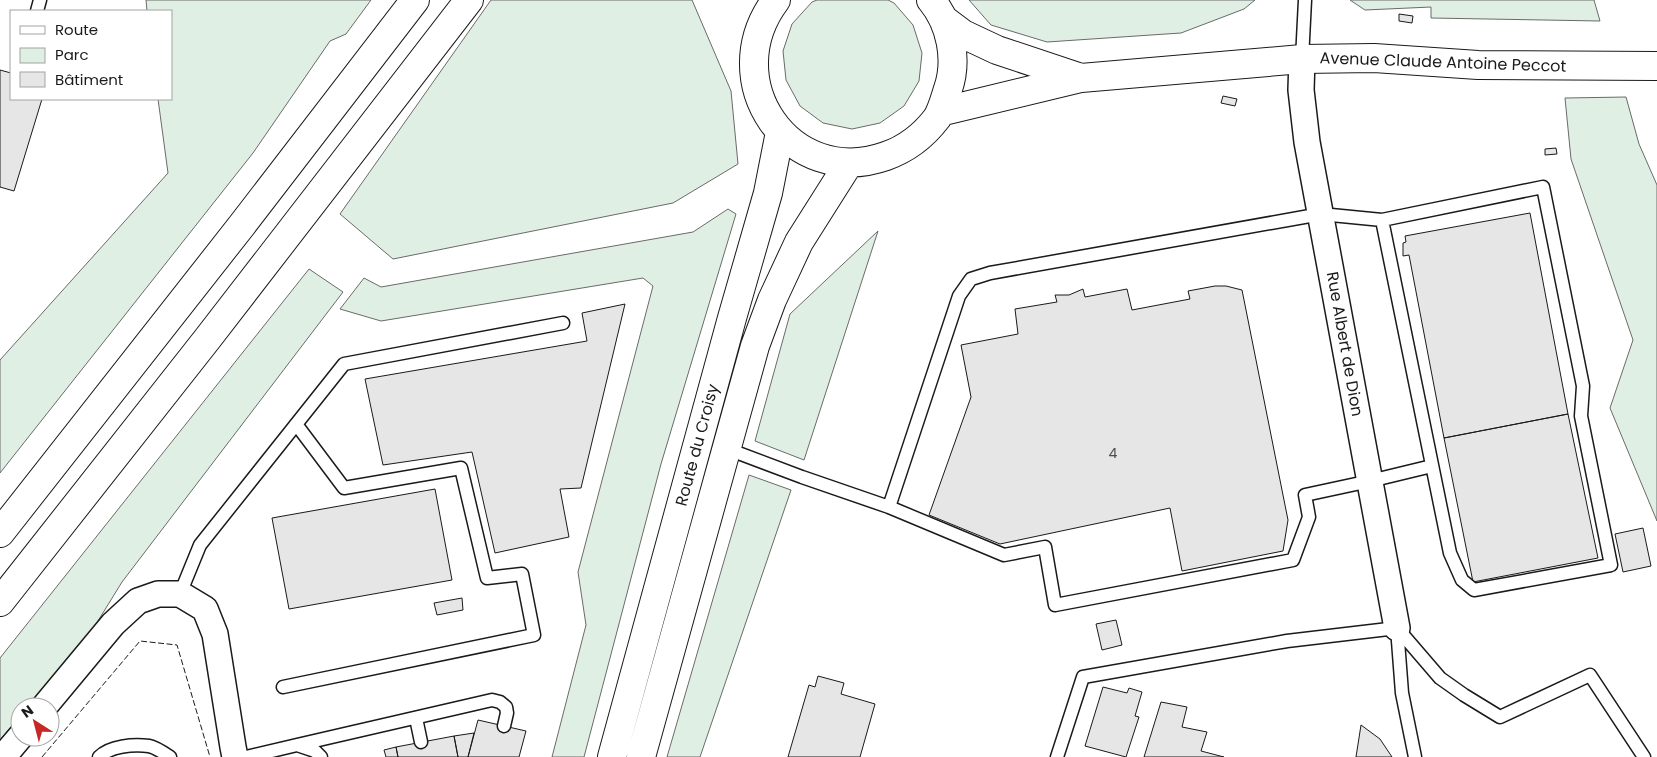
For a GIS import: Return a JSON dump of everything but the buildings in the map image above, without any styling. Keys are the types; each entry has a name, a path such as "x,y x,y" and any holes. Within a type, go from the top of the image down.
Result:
{"main road":[{"path":"0,533 236,233 415,0"},
{"path":"0,602 208,338 469,0"},
{"path":"753,0 760,28"},
{"path":"776,0 760,28 755,46 753,64 755,83 760,101 780,132 800,148 824,158 849,163 874,160 899,152 920,137 940,112 951,78 952,48 946,26 937,10"},
{"name":"Avenue Claude Antoine Peccot","path":"937,10 963,34 997,50 1081,78"},
{"name":"Avenue Claude Antoine Peccot","path":"940,112 1081,78 1302,59 1374,58 1478,65 1657,66"},
{"name":"Route du Croisy","path":"612,757 768,193 780,132"},
{"name":"Route du Croisy","path":"641,757 755,346 772,300 799,242 849,163"}],"street":[{"name":"Rue Albert de Dion","path":"1302,59 1301,90 1304,118 1397,628"},
{"path":"52,697 113,624 138,601 158,594 180,594 205,609 215,634 236,757"},
{"path":"3,757 11,747"}],"lane":[{"path":"1302,59 1305,0"},
{"path":"889,507 959,296 971,279 990,273 1321,214 1382,220 1542,187 1583,386 1581,416 1611,565 1474,590 1462,580 1450,553 1382,220"},
{"path":"180,594 200,545 344,364 564,323"},
{"path":"283,687 534,635 522,574 487,578 462,468 344,488 296,424"},
{"path":"702,428 726,449 889,507 1004,555 1045,547 1055,605 1293,560 1309,517 1305,495 1432,466"},
{"path":"1057,757 1083,677 1288,641 1397,628"},
{"path":"1397,628 1402,693 1415,757"},
{"path":"1397,628 1440,678 1464,696 1500,717 1590,675 1644,757"},
{"path":"246,757 492,700 500,702 506,707 507,713 504,726"},
{"path":"416,718 421,742"},
{"path":"297,745 314,751 321,757"},
{"path":"99,757 102,753 124,746 150,746 170,757"}],"green space":[{"path":"146,0 371,0 346,34 330,41 253,153 0,473 0,360 168,173 158,100 172,100 172,10 147,10"},
{"path":"491,0 692,0 731,91 738,164 673,203 393,259 340,214"},
{"path":"817,0 888,0 894,3 913,25 922,53 919,81 904,106 880,123 852,129 823,123 800,106 786,80 783,51 792,24 812,2"},
{"path":"969,0 1255,0 1244,9 1181,33 1047,42 991,25"},
{"path":"1350,0 1594,0 1600,21 1431,18 1431,7 1365,10"},
{"path":"1626,97 1639,144 1657,185 1657,521 1610,408 1633,340 1571,159 1565,98"},
{"path":"728,209 736,214 661,464 584,757 552,757 586,625 578,572 653,286 643,278 381,321 340,309 364,278 381,287 693,232"},
{"path":"878,231 804,460 755,441 790,314"},
{"path":"309,269 343,292 122,582 93,629 36,697 10,697 10,728 0,740 0,658"},
{"path":"749,475 791,490 700,757 667,757"}],"fence":[{"path":"42,757 140,641 177,645 210,757"}]}
